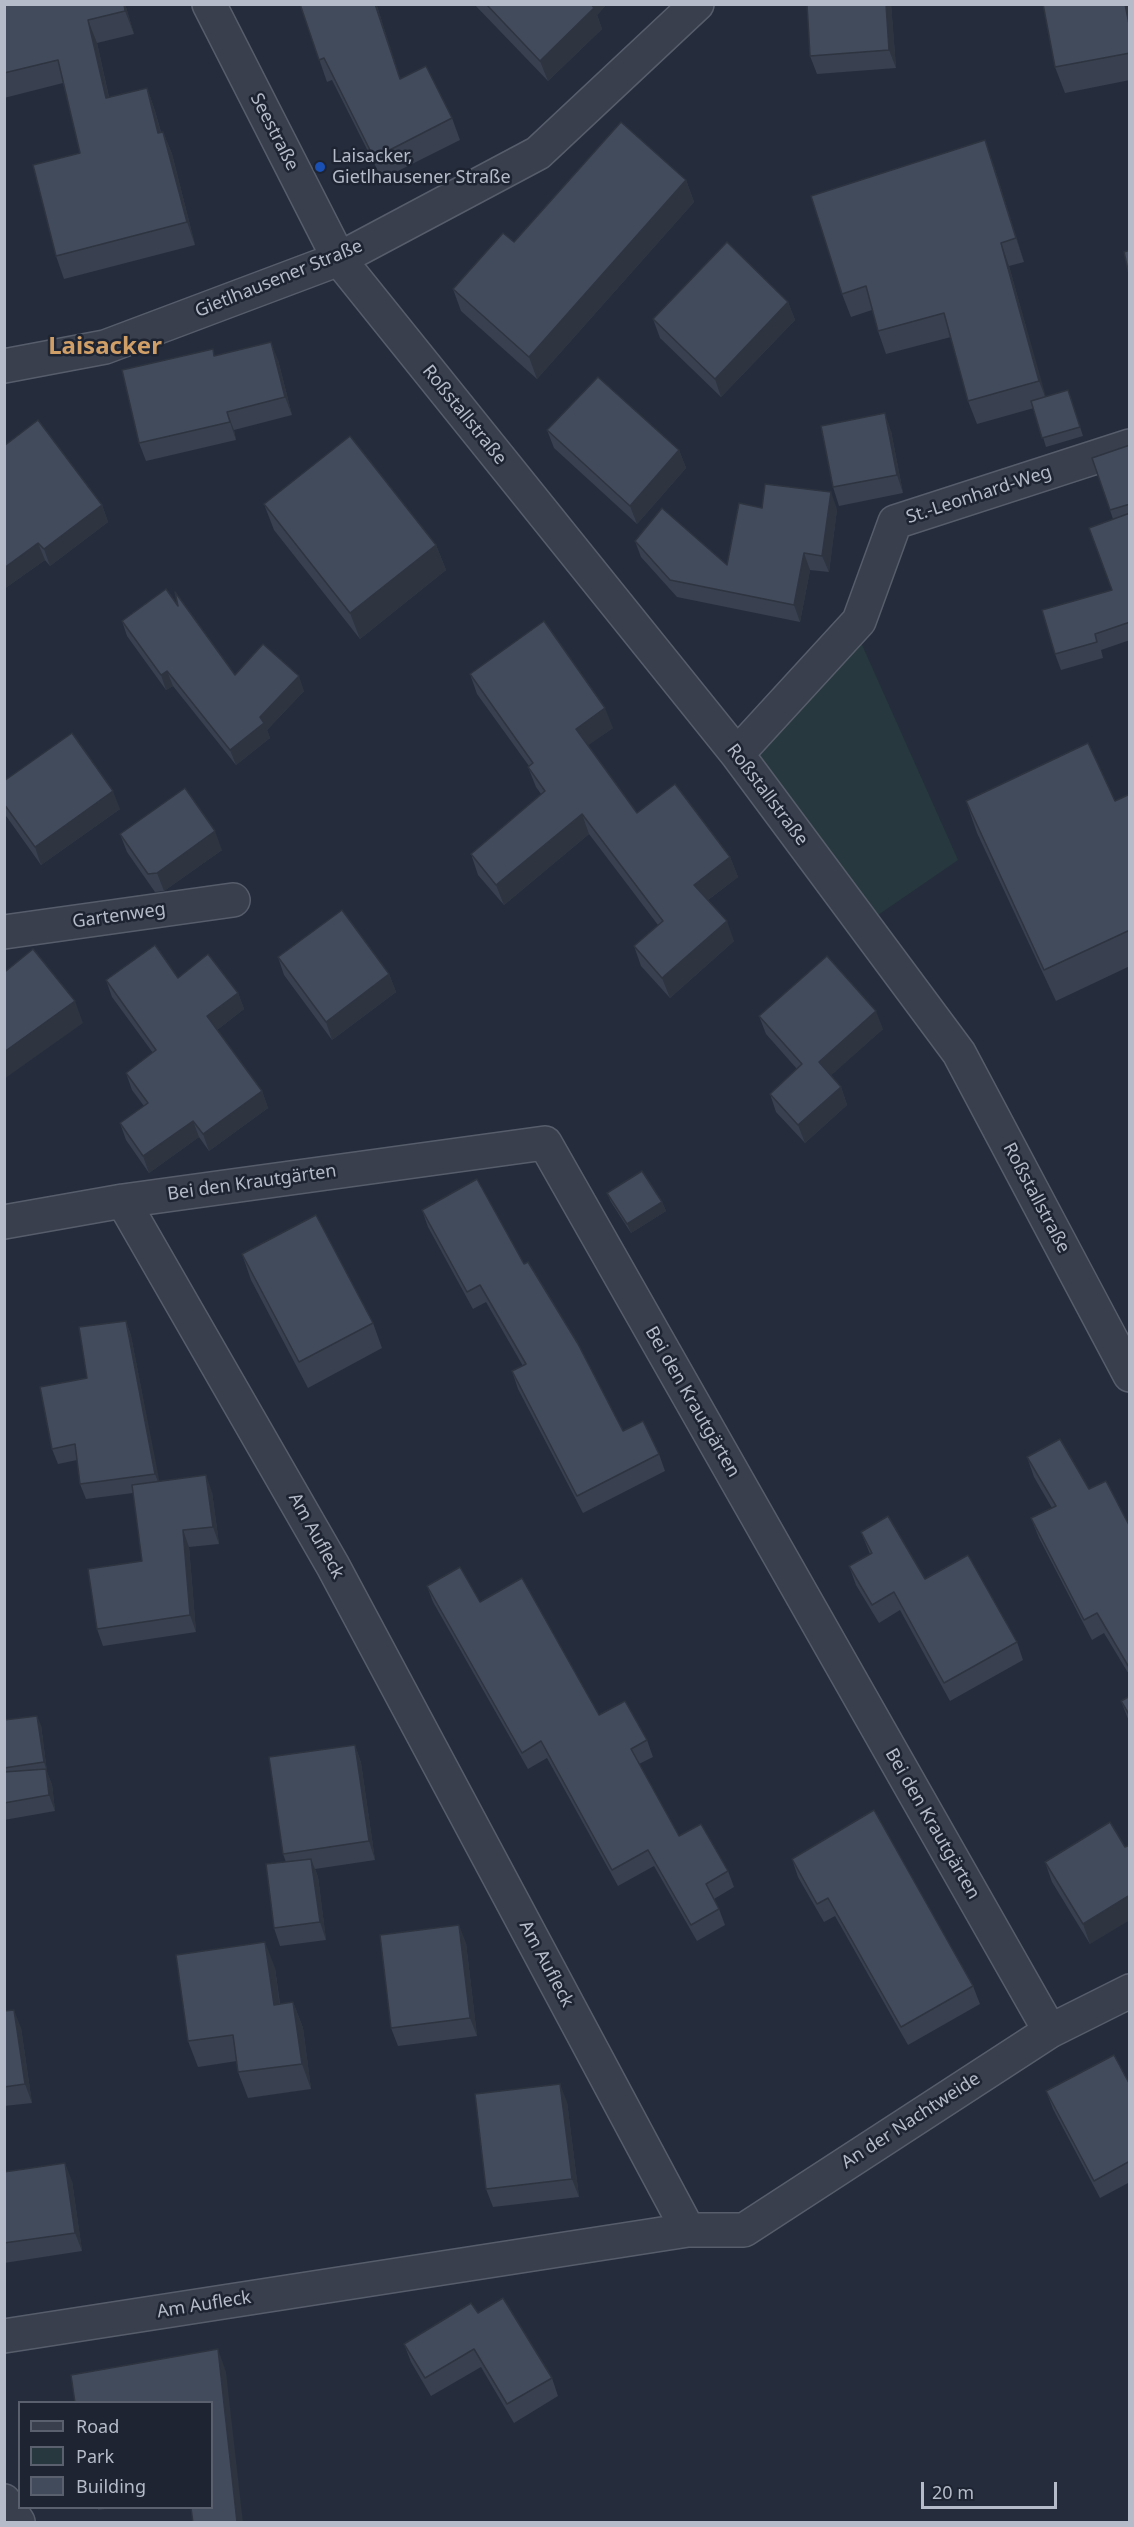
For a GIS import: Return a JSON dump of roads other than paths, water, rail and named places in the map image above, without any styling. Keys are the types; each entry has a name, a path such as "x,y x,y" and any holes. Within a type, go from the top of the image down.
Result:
{"street":[{"name":"Seestraße","path":"209,4 339,259"},
{"name":"Gietlhausener Straße","path":"4,366 105,347 339,259 538,153 697,4"},
{"name":"Roßstallstraße","path":"339,259 737,754 959,1053 1130,1375"},
{"name":"St.-Leonhard-Weg","path":"737,754 859,621 895,522 1130,446"},
{"name":"Gartenweg","path":"4,932 232,900"},
{"name":"Bei den Krautgärten","path":"123,1201 545,1143 1050,2031"},
{"path":"4,1222 123,1201"},
{"name":"Am Aufleck","path":"4,2336 688,2230 333,1566 123,1201"},
{"name":"An der Nachtweide","path":"688,2230 744,2230 1050,2031 1130,1990"},
{"path":"4,2501 18,2523"}],"place":[{"name":"Laisacker, Gietlhausener Straße","path":"320,167"}],"district":[{"name":"Laisacker","path":"105,347"}]}
